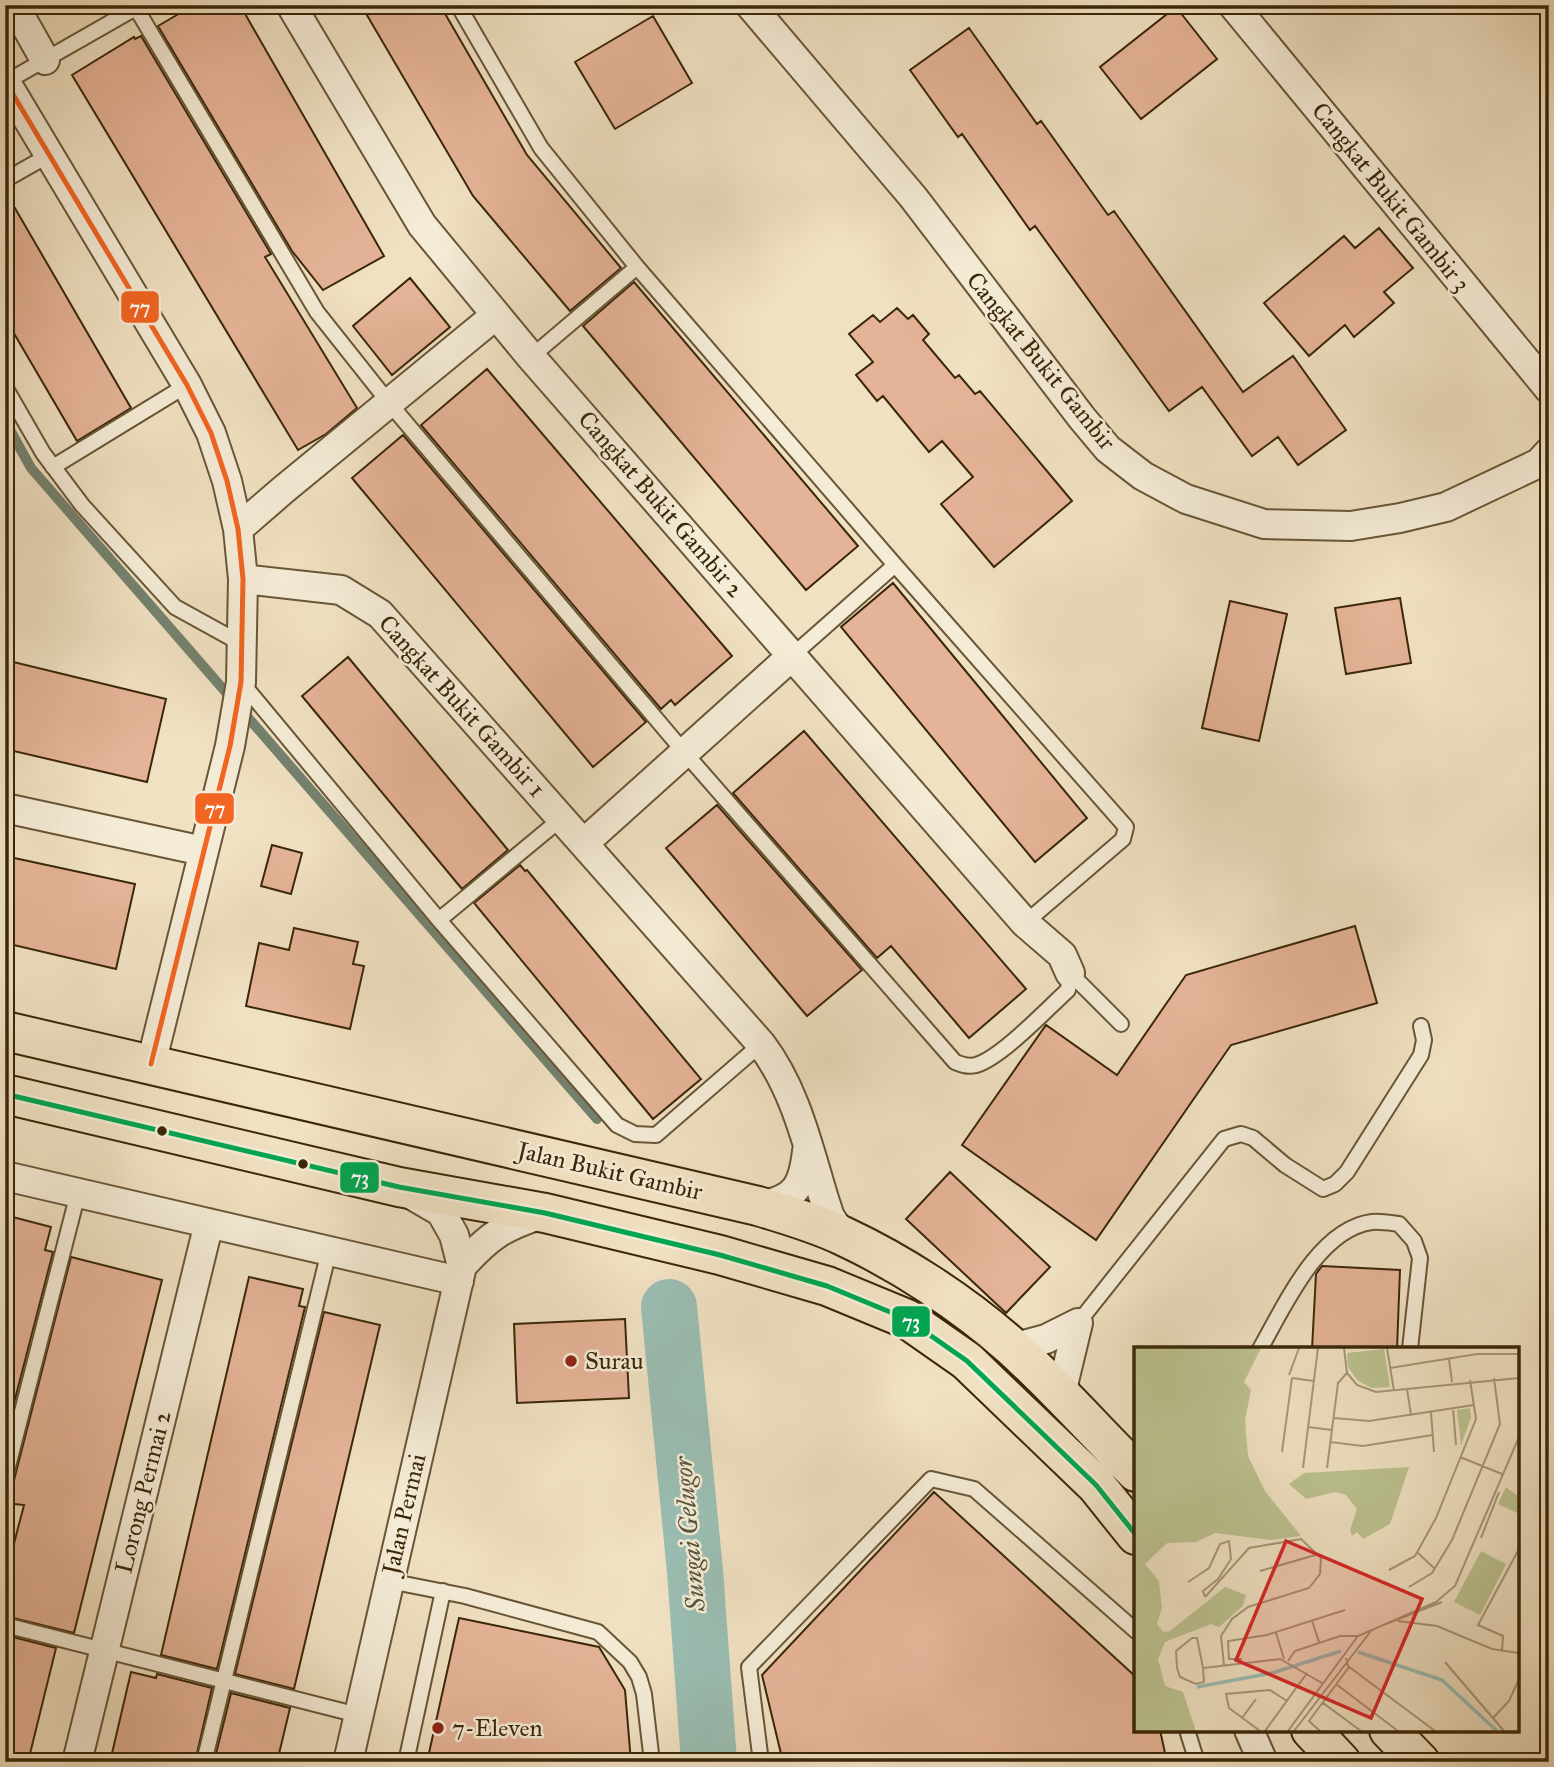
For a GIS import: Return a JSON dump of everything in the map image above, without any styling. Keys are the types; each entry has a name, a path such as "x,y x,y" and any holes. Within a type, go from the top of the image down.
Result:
{"main road":[{"name":"Jalan Bukit Gambir","path":"5,1031 758,1206 843,1236 912,1272 1012,1348 1134,1470"},
{"path":"5,1094 398,1187 545,1213 720,1255 827,1286 907,1319 967,1361 1096,1485 1134,1532"},
{"path":"1313,1732 1341,1762"},
{"path":"1391,1732 1420,1762"}],"street":[{"path":"14,5 45,60"},
{"name":"Cangkat Bukit Gambir 2","path":"291,5 422,225 531,357 1025,923 1062,956 1070,973"},
{"name":"Cangkat Bukit Gambir","path":"750,5 913,197 1082,418 1108,449 1143,476 1186,499 1264,524 1351,526 1446,507 1539,463 1549,452"},
{"name":"Cangkat Bukit Gambir 3","path":"1233,5 1549,389"},
{"path":"6,82 187,385 211,433 227,481 238,529 243,579 240,688 230,746 151,1064"},
{"path":"238,529 496,315"},
{"name":"Cangkat Bukit Gambir 1","path":"243,579 341,590 380,614 777,1065 790,1091 830,1217 843,1236"},
{"path":"584,843 793,655"},
{"path":"5,808 203,851"},
{"name":"Cangkat Bukit Gambir 1","path":"758,1206 789,1197 797,1189 805,1175 808,1148"},
{"path":"5,1176 329,1251 461,1274"},
{"name":"Jalan Permai","path":"398,1187 441,1212 454,1235 461,1274"},
{"name":"Jalan Permai","path":"348,1762 461,1274 482,1243 507,1226 545,1213"},
{"name":"Lorong Permai 2","path":"76,1762 209,1223"},
{"path":"1012,1348 1046,1339 1078,1323"},
{"path":"1064,1400 1064,1381 1078,1323"},
{"path":"1250,1732 1263,1762"}],"lane":[{"path":"458,5 541,148 637,267 1126,827 1123,839 1025,923"},
{"path":"6,82 138,7 317,312 390,404 685,753 955,1062 968,1067 979,1065 998,1053 1068,990 1070,973"},
{"path":"5,180 49,155"},
{"path":"531,357 637,267"},
{"path":"53,467 187,385"},
{"path":"5,387 53,467 82,505 175,607 242,644"},
{"path":"793,655 895,565"},
{"path":"240,688 617,1125 635,1134 656,1135 761,1044"},
{"path":"439,920 562,818"},
{"path":"1070,973 1121,1024"},
{"path":"1078,1323 1224,1139 1241,1135 1253,1138 1285,1165 1323,1189 1335,1185 1347,1172 1422,1055 1421,1026"},
{"path":"5,1478 78,1193"},
{"path":"1261,1347 1303,1274 1324,1249 1348,1231 1372,1222 1399,1224 1414,1241 1420,1258 1410,1347"},
{"path":"204,1762 329,1251"},
{"path":"761,1762 749,1667 931,1479 974,1489 1134,1629"},
{"path":"388,1581 443,1591 598,1632 630,1662 639,1677 644,1694 652,1762"},
{"path":"406,1762 443,1591"},
{"path":"5,1625 358,1715"},
{"path":"1188,1732 1197,1762"}],"building":[{"path":"194,5 240,5 384,256 323,290 292,251 158,26"},
{"path":"361,5 440,5 527,155 621,268 570,311 473,196"},
{"path":"1176,7 1217,59 1141,119 1100,67"},
{"path":"653,16 692,83 615,129 575,62"},
{"path":"969,28 1037,124 1041,121 1108,215 1114,211 1243,392 1293,356 1346,430 1298,465 1278,437 1252,456 1202,387 1169,411 1035,226 1030,230 962,134 958,137 910,70"},
{"path":"141,36 271,254 265,257 357,408 326,434 298,450 72,75 134,37 135,39"},
{"path":"5,191 131,408 77,441 5,318"},
{"path":"1379,228 1413,268 1384,292 1394,303 1354,337 1345,325 1309,356 1264,303 1344,236 1355,248"},
{"path":"410,278 450,327 392,375 353,326"},
{"path":"634,282 858,546 806,590 583,326"},
{"path":"897,308 908,319 913,315 929,334 923,340 955,378 959,375 975,394 980,391 1072,501 994,567 941,504 973,477 942,441 929,452 883,396 877,401 856,375 873,362 849,334 873,315 880,322"},
{"path":"487,369 732,656 675,705 671,700 661,709 421,425"},
{"path":"403,435 646,722 593,767 352,478"},
{"path":"893,583 1087,818 1035,862 841,627"},
{"path":"1400,598 1411,663 1346,674 1335,608"},
{"path":"1230,601 1287,614 1259,741 1202,728"},
{"path":"348,657 508,850 462,889 302,696"},
{"path":"5,660 166,699 147,782 5,749"},
{"path":"804,731 1026,989 969,1038 891,946 877,958 733,793"},
{"path":"717,805 862,970 807,1016 666,848"},
{"path":"272,845 302,853 291,894 261,886"},
{"path":"5,856 135,884 116,969 5,943"},
{"path":"520,865 527,870 701,1079 653,1119 474,903"},
{"path":"1355,926 1377,1003 1231,1045 1096,1240 962,1145 1046,1025 1117,1075 1186,975"},
{"path":"294,928 358,942 353,964 364,966 350,1029 246,1006 259,943 289,950"},
{"path":"950,1172 1050,1267 1006,1313 906,1219"},
{"path":"5,1215 51,1227 45,1250 53,1252 5,1438"},
{"path":"71,1257 162,1280 74,1633 5,1616 5,1578 24,1505 5,1503 5,1487 11,1485 14,1480"},
{"path":"1322,1266 1400,1270 1397,1347 1312,1347 1316,1274"},
{"path":"249,1277 303,1289 299,1306 305,1307 217,1669 161,1655"},
{"path":"324,1312 380,1325 294,1689 235,1674"},
{"name":"Surau","path":"625,1319 629,1398 517,1403 514,1324"},
{"path":"934,1492 1134,1675 1134,1732 1160,1732 1167,1762 783,1762 762,1675"},
{"path":"459,1618 599,1647 625,1690 631,1762 427,1762"},
{"path":"5,1635 56,1648 28,1762 5,1762"},
{"path":"131,1672 156,1678 157,1674 212,1688 195,1762 110,1762"},
{"path":"231,1693 290,1708 277,1762 214,1762"}],"waterway":[{"path":"5,421 31,468 597,1119"},
{"name":"Sungai Gelugor","path":"669,1307 695,1571 709,1762"}],"transit line":[{"name":"77","path":"5,81 187,385 211,433 227,481 238,529 243,579 241,682 230,746 151,1064"},
{"name":"73","path":"5,1094 399,1187 545,1213 720,1255 827,1286 907,1319 967,1361 1096,1485 1134,1532"}],"place":[{"name":"Surau","path":"571,1361"},
{"name":"7-Eleven","path":"438,1728"}]}
